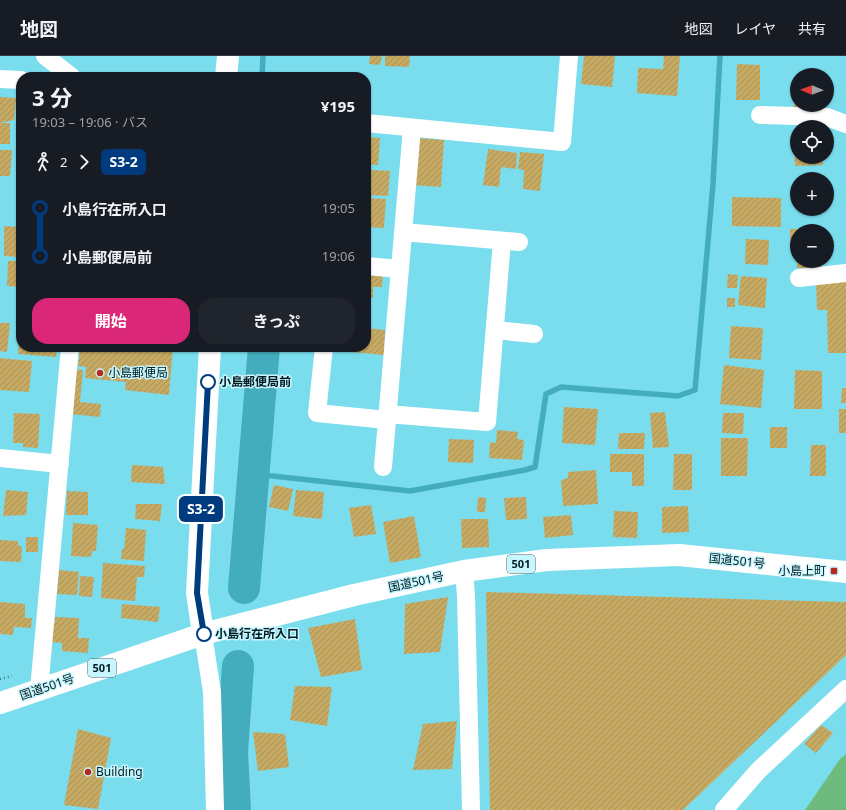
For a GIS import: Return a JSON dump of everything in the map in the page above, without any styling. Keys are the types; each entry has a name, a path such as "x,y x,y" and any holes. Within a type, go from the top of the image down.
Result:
{"main road":[{"path":"226,72 228,56"},
{"path":"204,634 197,593 210,352"},
{"name":"国道501号","path":"0,703 204,634 354,596 464,571 547,560 679,555 846,572"}],"street":[{"path":"45,56 66,72"},
{"path":"371,124 562,142 569,56"},
{"path":"0,80 16,80"},
{"path":"760,115 826,117 846,124"},
{"path":"383,467 412,128"},
{"path":"323,352 317,413 487,422 495,330 511,242 403,232"},
{"path":"371,266 400,269"},
{"path":"799,278 846,273"},
{"path":"495,330 534,334"},
{"path":"39,690 70,352"},
{"path":"0,458 60,464"},
{"path":"464,571 466,596 471,810"},
{"path":"204,634 212,692 215,810"},
{"path":"724,810 758,771 846,689"}],"green space":[{"path":"846,754 846,810 805,810 840,759"}],"building":[{"path":"370,56 382,56 380,65 369,64"},
{"path":"385,56 410,56 409,67 385,66"},
{"path":"584,56 615,56 612,87 581,84"},
{"path":"664,56 680,56 677,96 637,93 638,68 663,69"},
{"path":"737,64 760,65 760,100 736,100"},
{"path":"0,97 16,98 14,120 0,123"},
{"path":"0,123 10,123 10,144 0,144"},
{"path":"371,137 380,138 378,165 371,164"},
{"path":"415,138 444,140 441,187 412,185"},
{"path":"488,149 517,153 516,169 501,167 499,187 483,185"},
{"path":"0,150 12,150 10,176 0,176"},
{"path":"520,152 544,154 540,191 523,189 524,170 518,169"},
{"path":"795,164 823,164 823,165 795,166"},
{"path":"371,170 390,171 388,196 371,195"},
{"path":"732,197 781,198 781,227 732,226"},
{"path":"371,198 386,199 384,228 371,227"},
{"path":"4,226 16,227 16,257 4,256"},
{"path":"746,239 769,240 768,265 745,264"},
{"path":"8,261 16,261 16,287 7,286"},
{"path":"371,274 383,275 382,287 373,287 373,298 371,298"},
{"path":"728,274 738,275 737,288 727,288"},
{"path":"741,276 767,278 765,308 738,305"},
{"path":"816,280 846,280 846,353 828,353 827,310 817,310"},
{"path":"727,298 735,298 735,307 727,307"},
{"path":"0,323 10,323 7,352 0,351"},
{"path":"731,326 763,328 761,360 729,358"},
{"path":"371,329 385,330 384,355 351,352 371,352"},
{"path":"18,352 56,352 56,357 18,354"},
{"path":"79,352 173,352 169,395 125,390 126,382 85,378 86,367 78,366"},
{"path":"0,358 32,361 29,392 0,390"},
{"path":"724,365 764,370 761,408 720,404"},
{"path":"74,369 83,370 80,402 101,404 100,417 70,414"},
{"path":"795,370 822,371 822,409 794,409"},
{"path":"842,388 846,388 846,403 841,403"},
{"path":"564,407 598,409 595,445 562,443"},
{"path":"839,409 846,409 846,433 839,433"},
{"path":"665,412 669,447 653,448 650,413"},
{"path":"14,413 40,414 38,448 23,447 23,443 13,443"},
{"path":"723,413 744,413 743,434 722,433"},
{"path":"770,427 787,427 787,448 770,448"},
{"path":"497,430 518,432 517,439 524,440 522,460 489,458 490,442 496,443"},
{"path":"619,433 645,433 644,449 618,449"},
{"path":"721,438 748,438 747,476 721,476"},
{"path":"449,439 474,440 473,463 448,462"},
{"path":"811,445 826,445 826,476 810,476"},
{"path":"610,454 644,454 644,486 632,486 632,472 610,472"},
{"path":"674,454 692,454 692,490 673,490"},
{"path":"132,465 163,467 165,484 131,482"},
{"path":"596,470 598,504 563,506 561,480 568,478 568,472"},
{"path":"274,485 293,489 288,511 269,507"},
{"path":"6,490 28,492 26,515 3,516"},
{"path":"296,490 324,492 322,519 293,516"},
{"path":"67,491 88,492 88,515 66,515"},
{"path":"478,497 486,498 485,512 477,512"},
{"path":"526,497 527,519 506,520 504,498"},
{"path":"136,504 162,504 160,521 135,519"},
{"path":"371,505 376,534 354,537 349,508"},
{"path":"688,506 689,532 662,533 662,507"},
{"path":"614,511 638,512 637,538 613,537"},
{"path":"571,515 573,535 545,538 543,517"},
{"path":"414,516 421,557 390,563 383,522"},
{"path":"461,519 488,519 489,547 462,548"},
{"path":"73,523 98,525 96,551 92,551 91,557 71,556"},
{"path":"126,528 146,530 144,561 121,559 122,549 124,549"},
{"path":"26,537 38,537 38,552 26,552"},
{"path":"0,540 18,541 18,546 22,546 21,562 0,561"},
{"path":"103,563 145,566 144,577 137,577 135,601 101,598"},
{"path":"59,570 79,572 77,595 57,594"},
{"path":"80,576 94,577 92,597 79,596"},
{"path":"486,592 846,602 846,655 683,810 490,810"},
{"path":"448,597 440,652 404,654 405,604"},
{"path":"0,602 25,604 25,618 32,618 31,628 14,627 13,635 0,634"},
{"path":"122,604 160,607 158,622 121,618"},
{"path":"55,617 79,618 78,638 89,638 88,653 62,651 62,643 52,642 49,625 54,625"},
{"path":"355,619 362,670 321,677 308,628"},
{"path":"295,686 332,687 327,726 290,720"},
{"path":"457,721 452,769 413,770 423,724"},
{"path":"821,725 833,733 816,753 804,744"},
{"name":"Building","path":"78,729 111,738 98,809 64,805"},
{"path":"253,732 285,734 289,767 258,771"}],"waterway":[{"path":"262,72 263,56"},
{"path":"253,474 410,491 525,470 535,467 546,394 561,387 678,396 695,390 713,184 720,56"},
{"path":"244,588 264,352"},
{"path":"235,810 232,752 238,666"}],"bus line":[{"name":"S3-2","path":"204,634 197,593 208,382"}],"place":[{"name":"小島郵便局","path":"100,373"},
{"name":"小島郵便局前","path":"208,382"},
{"name":"小島上町","path":"834,571"},
{"name":"小島行在所入口","path":"204,634"},
{"name":"Building","path":"88,772"}]}
